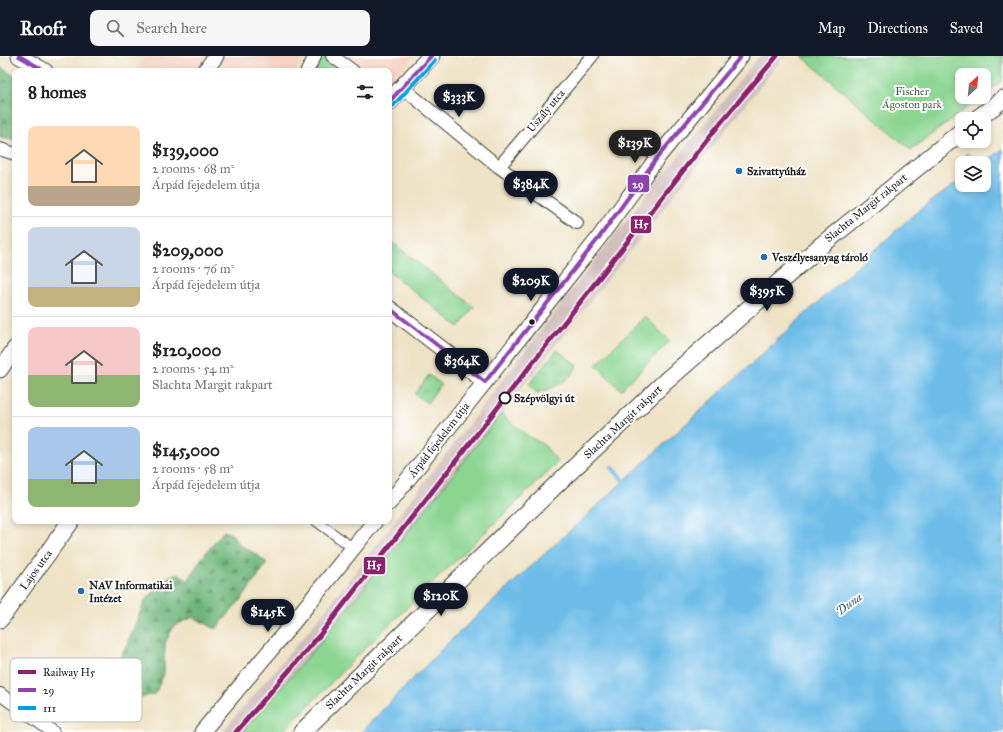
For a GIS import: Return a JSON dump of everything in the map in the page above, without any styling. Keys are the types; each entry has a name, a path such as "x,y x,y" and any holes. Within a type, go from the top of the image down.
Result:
{"main road":[{"path":"393,97 431,56"},
{"path":"986,112 1003,99"},
{"name":"Slachta Margit rakpart","path":"302,732 560,481 666,381 823,244 955,137"},
{"name":"Lajos utca","path":"0,619 69,524"}],"street":[{"path":"207,68 216,56"},
{"path":"309,68 315,56"},
{"path":"332,56 349,68"},
{"name":"Uszály utca","path":"499,167 592,56"},
{"name":"Árpád fejedelem útja","path":"392,499 598,239 656,158 741,56"},
{"path":"23,57 40,68"},
{"path":"393,97 499,167 577,223"},
{"path":"0,149 12,153"},
{"path":"392,310 485,382"},
{"path":"0,370 12,352"},
{"path":"320,524 353,548"},
{"path":"202,732 284,635 373,524"},
{"path":"0,694 10,701"},
{"path":"39,722 53,732"}],"shaded area":[{"path":"146,56 304,56 297,68 138,68"},
{"path":"344,56 414,56 392,82 392,68 362,68"},
{"path":"759,56 787,56 781,60 324,638 243,732 222,732 310,629 663,173 666,172"}],"green space":[{"path":"326,56 344,68 312,68 318,57"},
{"name":"Fischer Ágoston park","path":"802,56 1003,56 1003,80 991,89 991,68 955,68 955,104 972,104 961,112 955,112 955,117 911,150"},
{"path":"0,67 12,74 12,139 0,137"},
{"path":"392,242 474,307 459,327 392,274"},
{"path":"645,316 670,341 621,390 596,365"},
{"path":"557,350 577,365 570,376 561,384 537,393 529,384"},
{"path":"429,375 441,384 427,403 415,394"},
{"path":"501,414 528,436 544,445 558,462 358,655 283,732 243,732 324,638"},
{"path":"224,531 233,535 237,542 267,563 244,596 216,629 193,617 174,626 165,643 164,674 155,694 142,697 142,658 119,658 127,644 145,601 168,577 179,573 188,581 201,559"}],"water":[{"name":"Duna","path":"1003,149 1003,732 361,732 449,642 913,215 955,184 955,192 991,192 991,158"}],"waterway":[{"path":"612,467 628,486"}],"rail line":[{"name":"H5","path":"236,732 319,636 718,126 777,56"}],"transit line":[{"name":"29","path":"19,56 40,68"},
{"name":"29","path":"392,99 431,56"},
{"name":"29","path":"392,310 485,382 598,239 657,158 741,56"},
{"name":"111","path":"393,106 435,60"}],"place":[{"name":"Szivattyúház","path":"739,171"},
{"name":"Veszélyesanyag tároló","path":"764,257"},
{"name":"Szépvölgyi út","path":"505,398"},
{"name":"NAV Informatikai Intézet","path":"81,591"}]}
